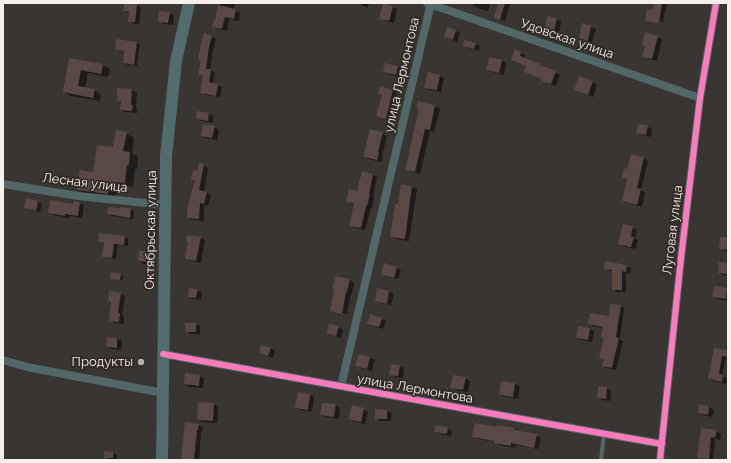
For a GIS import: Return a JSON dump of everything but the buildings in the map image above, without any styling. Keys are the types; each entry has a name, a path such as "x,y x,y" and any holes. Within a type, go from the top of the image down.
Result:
{"street":[{"name":"Октябрьская улица","path":"162,460 166,156 176,62 189,3"},
{"name":"Луговая улица","path":"660,460 680,258 700,98 716,3"},
{"name":"Удовская улица","path":"430,4 700,98"},
{"name":"улица Лермонтова","path":"341,386 430,4"},
{"name":"Лесная улица","path":"3,184 78,196 165,204"},
{"name":"улица Лермонтова","path":"163,354 662,444"},
{"path":"3,360 27,367 163,393"}],"lane":[{"path":"601,460 604,434"}],"cycle path":[{"path":"660,460 681,258 700,98 716,3"},
{"path":"163,354 662,444"}],"place":[{"name":"Продукты","path":"141,362"}]}
